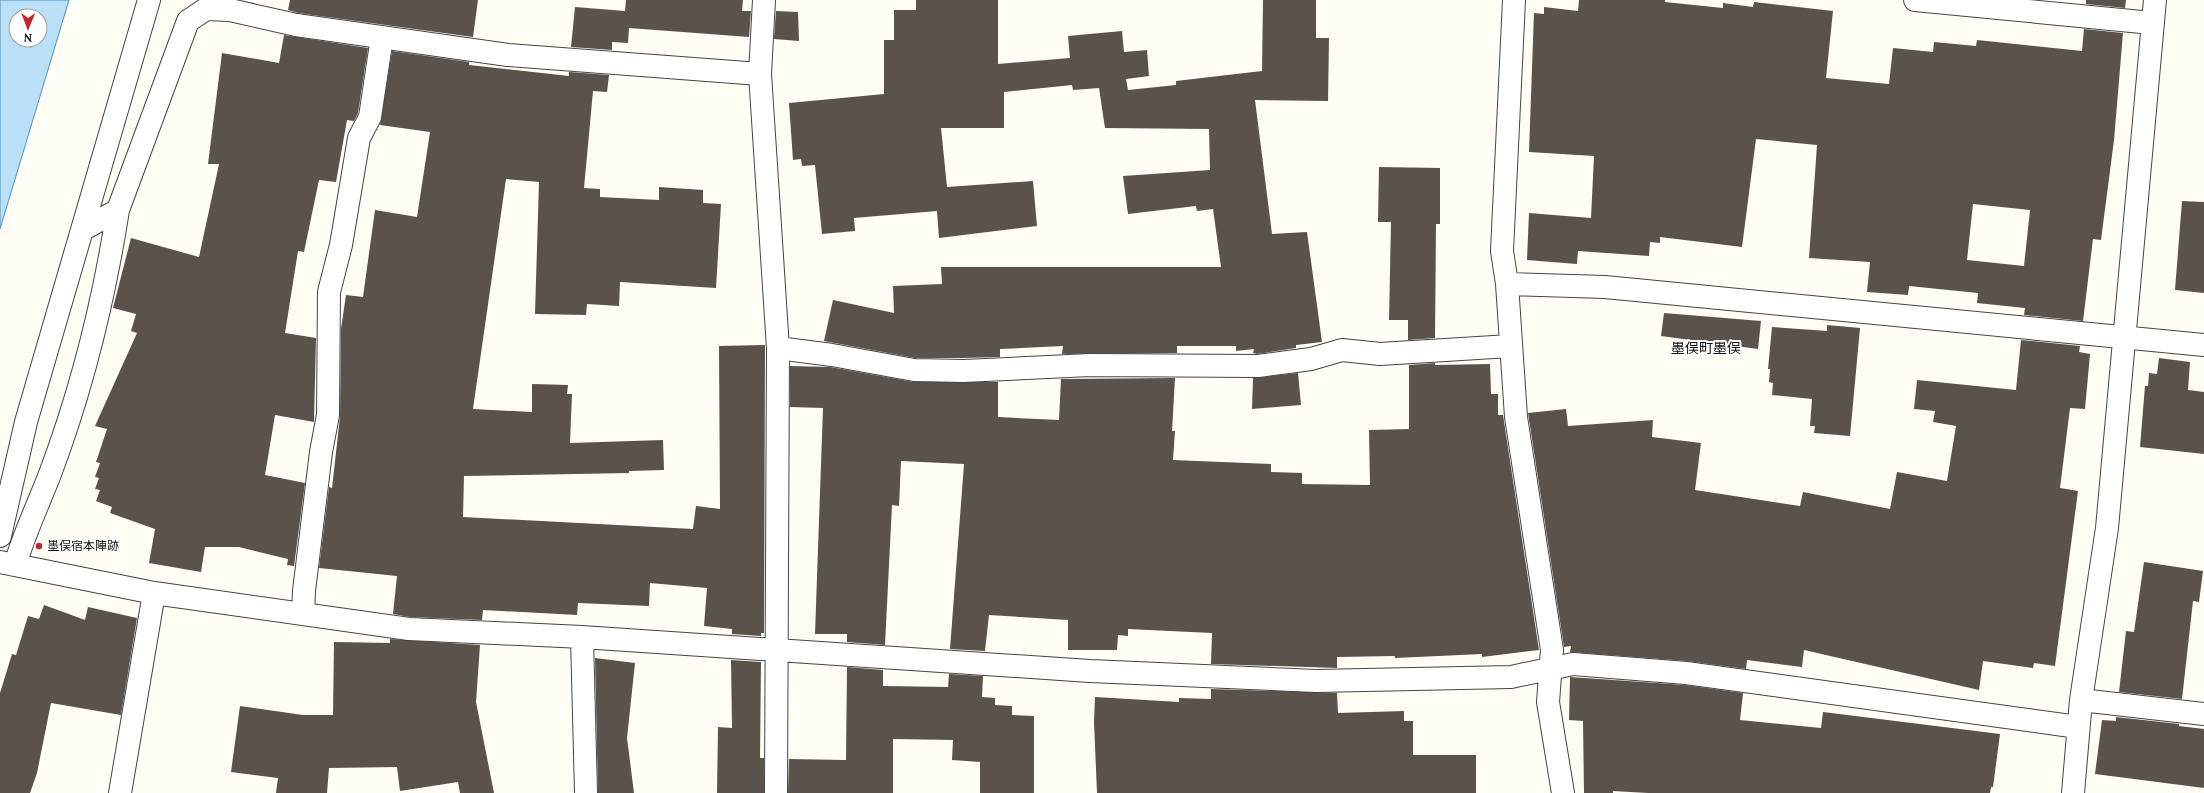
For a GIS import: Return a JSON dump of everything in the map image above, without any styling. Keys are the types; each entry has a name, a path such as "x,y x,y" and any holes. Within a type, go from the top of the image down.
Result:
{"street":[{"path":"0,536 26,422 149,0"},
{"path":"764,0 760,74 778,348 776,793"},
{"path":"1514,0 1502,251 1506,284 1516,417 1552,650 1548,702 1563,793"},
{"path":"1916,0 2152,23"},
{"path":"2072,793 2081,700 2107,528 2155,0"},
{"path":"760,74 508,55 296,25 207,5 188,22 118,210 101,301 84,365 50,474 24,537 7,564 154,593 409,629 582,638 776,652 1090,671 1316,682 1512,677 1573,664 1686,673 2078,727"},
{"path":"303,614 320,459 328,415 329,292 341,245 359,138 370,117 382,37"},
{"path":"82,230 118,210"},
{"path":"1506,284 1605,287 2204,345"},
{"path":"778,348 832,355 914,370 964,371 1076,365 1258,366 1311,359 1342,350 1380,354 1510,346"},
{"path":"120,793 154,593"},
{"path":"582,638 586,793"},
{"path":"2081,700 2204,714"}],"water":[{"path":"0,0 69,0 0,229"}],"building":[{"path":"290,0 478,0 473,37 298,13 288,10"},
{"path":"626,0 743,0 742,11 751,11 749,37 629,28 628,43 612,42 612,50 571,47 575,7 625,11"},
{"path":"916,0 998,0 998,64 1070,58 1068,36 1122,31 1124,52 1147,50 1149,76 1126,79 1128,90 1176,85 1176,81 1262,71 1263,0 1316,0 1316,38 1329,38 1328,101 1255,100 1272,234 1307,232 1322,342 1296,345 1296,348 1257,354 1253,353 1254,349 1236,351 1236,346 1177,346 1177,353 1062,354 1063,346 1000,349 1000,357 915,358 824,341 833,300 894,313 893,286 942,284 941,267 1221,267 1213,209 1197,211 1196,206 1128,214 1123,176 1210,170 1209,129 1105,128 1099,88 1073,90 1072,85 1004,92 1004,128 941,128 947,187 1033,181 1037,226 939,238 937,211 854,218 855,231 822,234 815,165 802,166 801,159 793,160 789,103 884,94 884,40 894,40 894,10 916,10"},
{"path":"1579,0 1665,0 1665,2 1723,8 1723,3 1753,7 1754,2 1833,11 1826,78 1889,84 1893,48 1933,52 1934,42 1976,46 1977,40 2082,51 2084,29 2123,33 2114,140 2101,240 2093,239 2083,321 2024,315 2025,308 1977,303 1978,293 1909,286 1908,295 1867,292 1870,262 1809,258 1817,145 1756,139 1742,247 1660,237 1660,243 1650,242 1649,256 1578,251 1577,264 1527,260 1529,213 1591,218 1594,156 1529,152 1534,13 1544,14 1544,7 1578,11","holes":["1973,204 2030,210 2024,266 1967,260"]},
{"path":"2086,0 2126,0 2125,8 2086,4"},
{"path":"776,11 798,12 799,41 774,39"},
{"path":"284,35 368,48 358,113 354,121 347,120 336,182 319,180 304,252 298,251 285,333 316,338 314,422 275,415 265,475 305,483 294,566 287,565 288,559 239,547 205,547 201,572 149,563 155,529 110,513 112,507 96,501 100,490 95,489 99,478 95,477 100,463 96,462 107,429 95,426 137,333 131,331 136,314 113,308 131,238 199,257 219,164 208,164 222,53 279,63"},
{"path":"392,51 469,62 469,65 569,76 569,72 609,75 607,92 593,91 584,188 600,189 600,197 659,200 659,187 703,190 703,203 721,204 716,288 620,282 619,306 587,304 586,315 535,314 539,182 506,179 473,409 532,412 532,384 568,385 567,394 572,394 570,443 663,440 664,470 629,471 629,473 464,476 463,517 693,529 696,506 720,509 719,346 765,345 764,633 761,633 761,636 732,634 732,629 704,626 707,588 650,583 649,606 578,603 577,615 483,610 482,620 410,617 393,614 397,576 319,568 329,487 332,488 340,417 341,329 346,295 363,297 375,210 417,217 430,132 380,125"},
{"path":"1379,167 1440,168 1440,224 1436,224 1435,338 1408,340 1408,320 1389,320 1391,222 1378,222"},
{"path":"2182,201 2204,202 2204,293 2175,290"},
{"path":"1664,313 1761,321 1758,349 1661,336"},
{"path":"1827,325 1860,328 1850,436 1814,433 1815,426 1810,426 1812,399 1772,395 1773,383 1769,382 1770,369 1768,369 1772,327 1827,331"},
{"path":"2021,340 2080,346 2079,352 2090,354 2085,409 2070,408 2060,488 2078,491 2055,666 2034,663 2033,668 1983,661 1979,690 1804,650 1802,667 1747,660 1746,669 1687,661 1570,652 1571,646 1564,647 1528,413 1566,409 1568,426 1653,420 1652,437 1701,443 1695,490 1800,506 1803,492 1890,509 1897,472 1947,481 1956,426 1933,422 1935,411 1914,409 1917,380 2016,390"},
{"path":"2159,358 2190,362 2188,390 2204,392 2204,454 2140,447 2145,386 2148,386 2149,373 2157,374"},
{"path":"1435,363 1435,365 1490,364 1491,394 1498,394 1498,415 1503,415 1539,650 1482,657 1482,654 1395,658 1395,656 1337,657 1337,668 1211,664 1212,633 1128,629 1128,636 1118,635 1117,650 1068,650 1068,620 989,615 985,651 950,649 964,464 901,461 899,506 892,505 885,645 847,642 847,634 815,634 823,408 790,407 790,366 830,367 914,382 998,382 998,417 1059,420 1061,379 1175,378 1172,431 1175,431 1173,460 1271,464 1271,472 1302,473 1302,484 1370,485 1369,430 1409,429 1409,365"},
{"path":"1298,373 1301,405 1252,409 1253,378"},
{"path":"2144,562 2203,571 2199,602 2193,601 2182,699 2119,692 2126,631 2134,632"},
{"path":"44,605 85,620 88,607 137,618 121,715 51,703 37,773 30,793 0,793 0,693 12,654 16,655 28,616 39,619"},
{"path":"390,639 480,645 476,702 494,793 460,793 458,782 400,791 397,767 329,768 327,793 276,793 278,778 231,772 240,706 303,715 333,715 334,642 390,643"},
{"path":"595,658 635,663 627,738 634,793 598,793"},
{"path":"731,660 761,662 760,758 764,758 764,793 717,793 718,727 732,728"},
{"path":"847,667 883,670 883,686 948,687 949,674 983,676 982,697 995,698 995,705 1012,706 1012,715 1034,716 1034,793 980,793 980,762 952,760 953,740 893,739 893,793 788,793 789,759 846,760"},
{"path":"1570,677 1685,685 1743,693 1740,720 1821,728 1823,712 2000,734 1993,787 1991,787 1990,793 1648,793 1613,791 1613,793 1584,793 1583,721 1569,720"},
{"path":"1211,689 1337,693 1338,713 1404,711 1404,721 1413,721 1413,755 1476,755 1476,793 1097,793 1094,722 1095,697 1179,702 1179,698 1211,699"},
{"path":"2116,717 2179,724 2179,726 2204,729 2204,788 2095,774 2102,720 2116,721"}],"place":[{"name":"墨俣宿本陣跡","path":"39,546"}],"district":[{"name":"墨俣町墨俣","path":"1706,348"}]}
